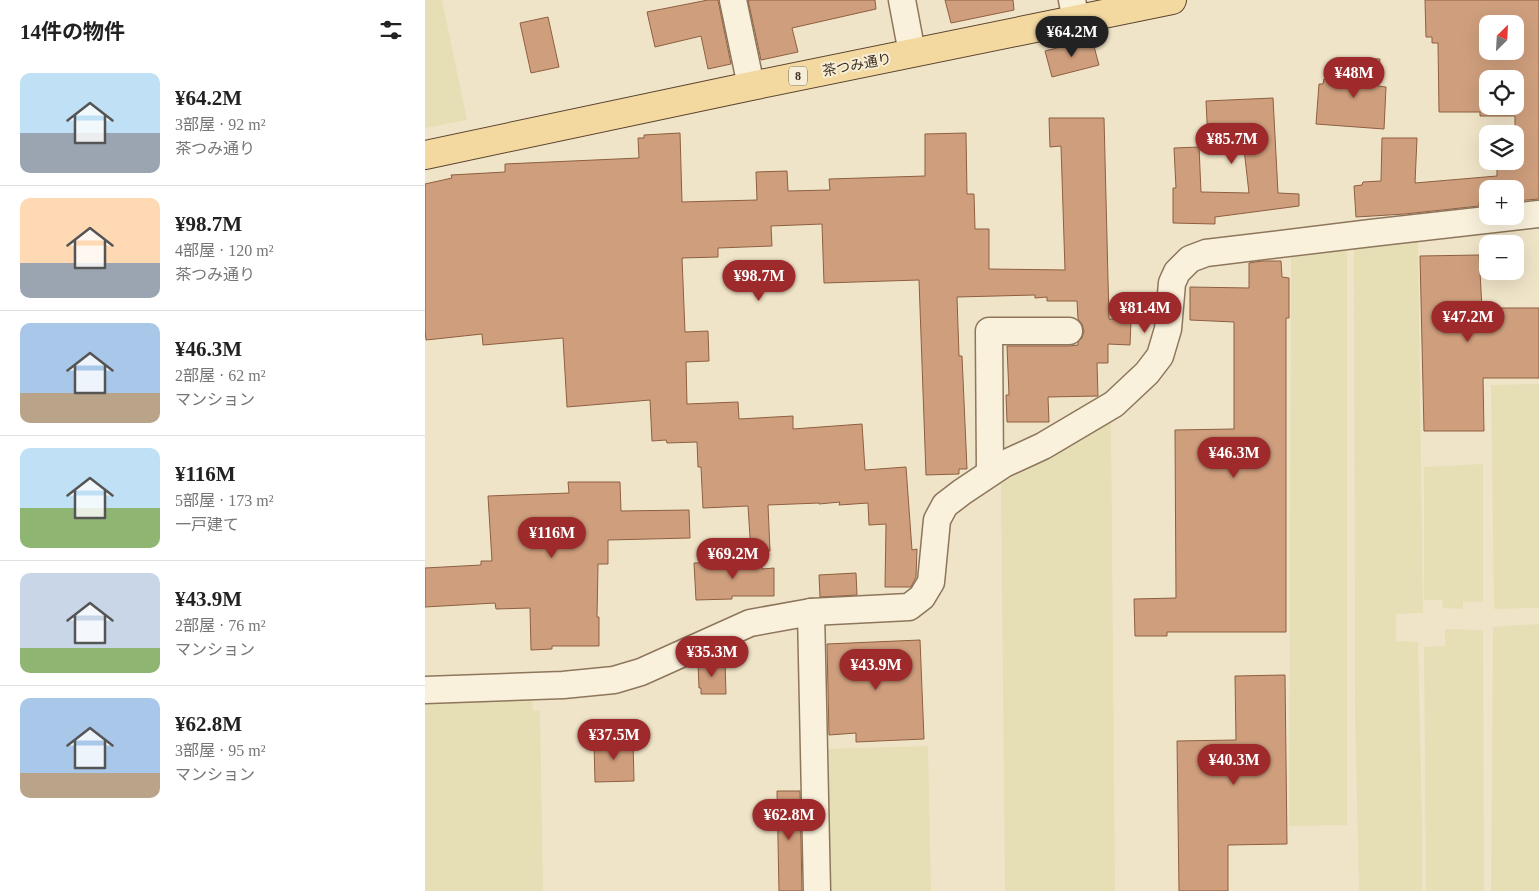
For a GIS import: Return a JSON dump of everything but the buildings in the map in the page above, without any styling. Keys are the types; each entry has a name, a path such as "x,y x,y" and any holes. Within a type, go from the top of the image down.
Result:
{"main road":[{"name":"茶つみ通り","path":"425,156 913,53 1074,10 1172,0"}],"street":[{"path":"733,0 751,86"},
{"path":"902,0 913,53"},
{"path":"425,690 563,685 614,680 641,672 750,623 811,612 909,607 922,597 931,582 937,520 945,505 990,472 1043,446 1115,404 1147,373 1159,356 1168,329 1173,283 1177,272 1190,259 1206,253 1371,232 1539,214"},
{"path":"990,472 989,331 1069,331"},
{"path":"811,612 817,891"}],"shaded area":[{"path":"425,0 442,0 467,120 425,128"},
{"path":"1418,240 1423,613 1396,614 1396,641 1418,642 1422,891 1359,891 1355,713 1354,247"},
{"path":"1347,250 1347,825 1289,826 1291,257"},
{"path":"1539,384 1539,608 1494,609 1491,385"},
{"path":"1111,419 1115,891 1005,891 1001,484"},
{"path":"1483,464 1483,602 1463,602 1463,609 1443,608 1442,600 1424,600 1424,467"},
{"path":"1539,624 1539,891 1491,891 1493,627"},
{"path":"1445,629 1483,630 1484,891 1426,891 1424,647 1445,646"},
{"path":"532,698 533,710 540,711 543,891 425,891 425,702"},
{"path":"928,746 931,891 828,891 826,749"}]}
